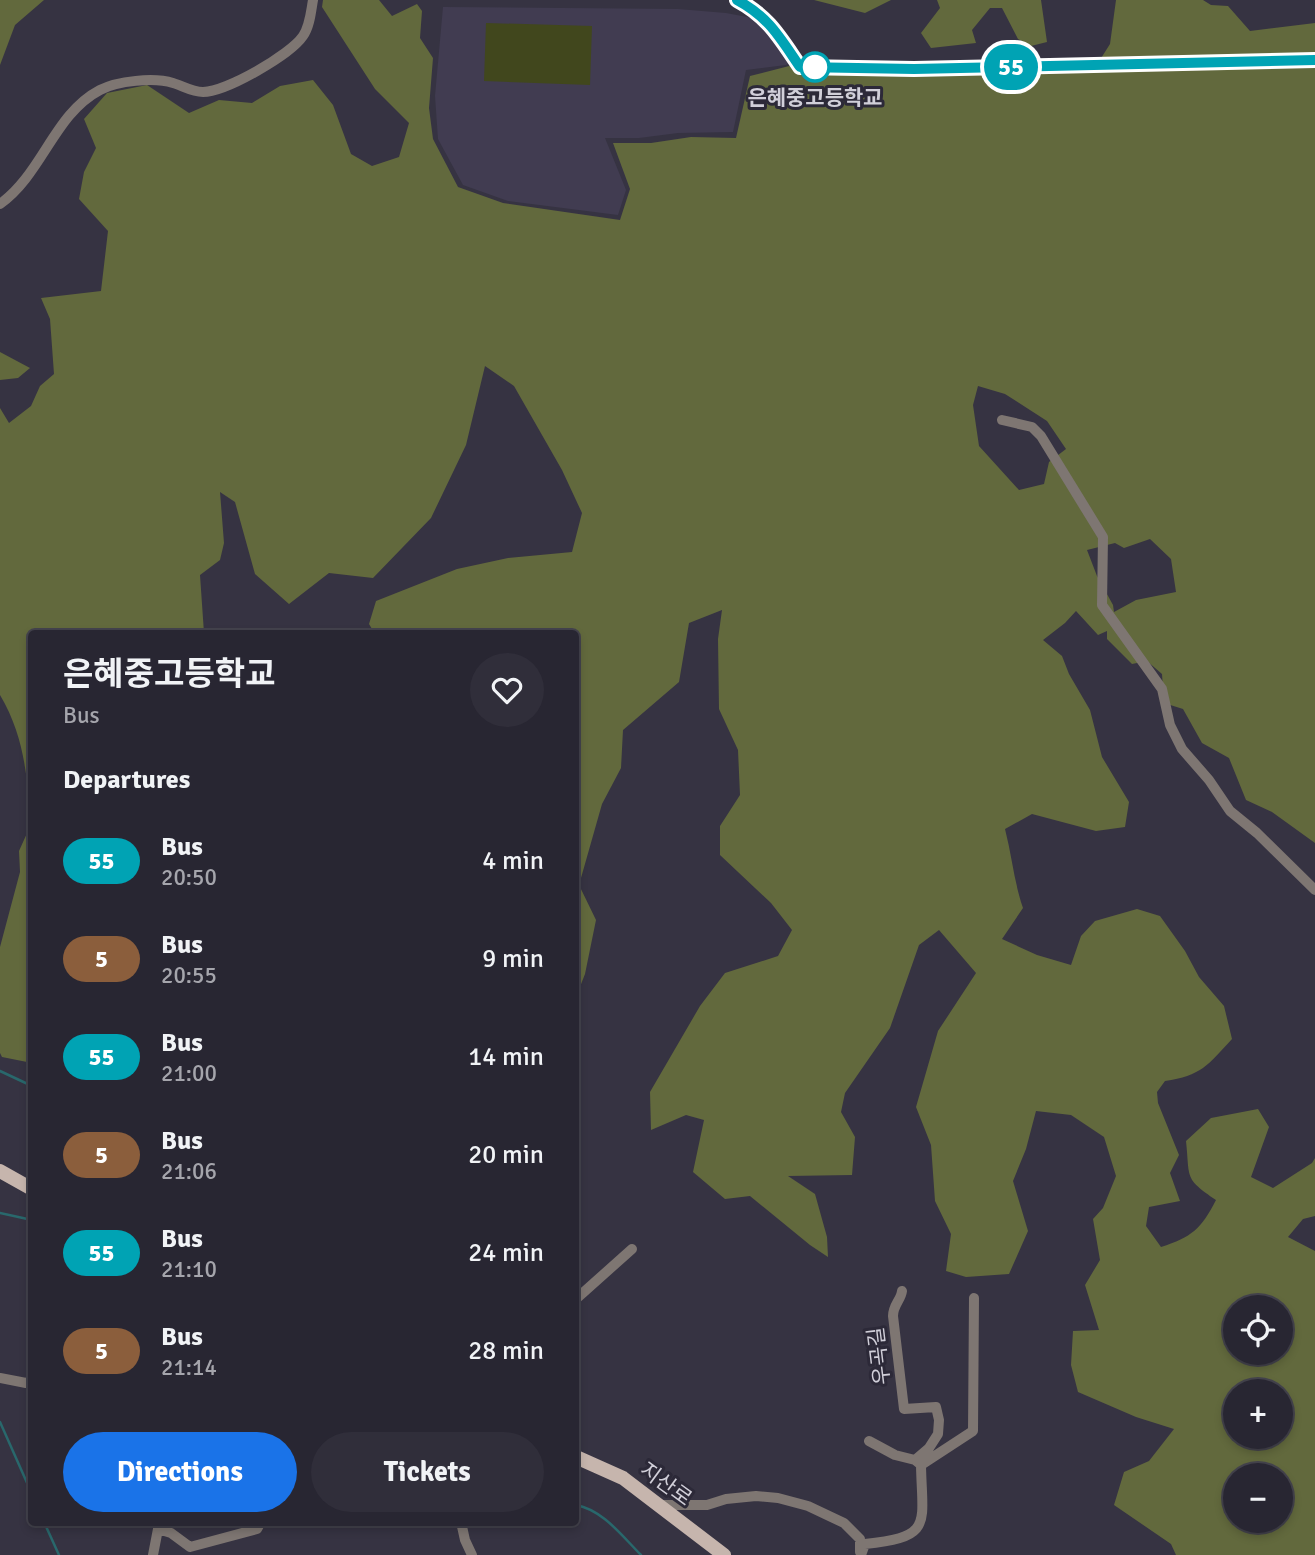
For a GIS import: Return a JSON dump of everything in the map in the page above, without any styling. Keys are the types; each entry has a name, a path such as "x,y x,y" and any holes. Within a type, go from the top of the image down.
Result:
{"main road":[{"path":"0,1171 28,1187"},
{"name":"지산로","path":"579,1458 623,1478 724,1555"}],"street":[{"path":"0,204 21,187 63,123 85,98 104,88 142,80 160,80 195,92 216,91 268,64 303,36 313,0"},
{"path":"737,0 759,12 800,67 927,69 1315,60"},
{"path":"1002,420 1032,428 1041,436 1104,537 1102,605 1162,689 1170,725 1182,749 1209,780 1230,811 1257,833 1315,890"},
{"path":"579,1296 632,1250"},
{"name":"우곡길","path":"902,1291 893,1307 893,1316 904,1409 936,1407 939,1420 934,1442 918,1463"},
{"path":"869,1441 895,1455 918,1463 972,1431 974,1298"},
{"path":"0,1378 28,1382"},
{"path":"860,1555 866,1544 896,1539 915,1532 920,1527 923,1501 918,1463"},
{"path":"659,1505 707,1504 756,1496 778,1498 808,1506 844,1523 860,1539 860,1555"},
{"path":"153,1555 158,1529 171,1533 190,1547 257,1529 259,1526"},
{"path":"462,1526 472,1555"}],"shaded area":[{"path":"443,7 678,9 726,13 763,20 792,60 786,65 746,70 733,132 605,138 626,190 618,215 508,201 463,185 438,139 435,96"}],"green space":[{"path":"0,0 44,0 15,25 0,65"},
{"path":"323,0 379,0 392,16 417,4 422,11 420,38 433,58 429,108 433,139 458,187 503,203 620,220 630,189 613,143 651,143 691,137 736,138 750,76 793,65 1098,63 1110,44 1116,0 1203,0 1211,5 1228,6 1250,31 1315,23 1315,843 1272,812 1246,800 1229,758 1202,743 1183,709 1164,703 1162,674 1147,661 1132,664 1107,639 1107,631 1098,635 1076,611 1043,640 1062,656 1090,710 1102,757 1129,802 1125,827 1096,831 1032,814 1005,829 1023,908 1002,939 1037,955 1071,965 1081,936 1095,921 1137,909 1160,916 1185,951 1199,977 1224,1006 1232,1039 1203,1068 1187,1076 1165,1081 1157,1092 1158,1103 1179,1155 1170,1173 1180,1201 1149,1207 1146,1226 1161,1247 1181,1240 1195,1231 1216,1200 1198,1187 1190,1176 1186,1141 1211,1118 1258,1109 1269,1127 1251,1177 1273,1188 1312,1163 1315,1158 1315,1216 1303,1219 1288,1237 1315,1251 1315,1555 1176,1555 1171,1544 1114,1505 1124,1472 1149,1461 1174,1429 1136,1417 1078,1392 1071,1365 1073,1331 1099,1330 1085,1285 1100,1260 1093,1219 1103,1208 1116,1176 1104,1137 1071,1115 1036,1111 1026,1149 1013,1181 1028,1231 1009,1274 966,1277 946,1271 951,1234 935,1201 931,1145 916,1107 938,1031 976,973 939,930 919,945 890,1028 845,1093 841,1112 855,1137 852,1175 788,1176 815,1194 827,1237 828,1257 750,1196 725,1199 693,1172 704,1120 686,1115 651,1130 650,1092 700,1006 725,973 778,956 792,930 771,903 720,855 720,826 740,795 738,750 719,709 718,639 722,610 689,623 679,682 623,730 621,768 602,804 579,885 579,630 373,630 369,624 376,601 457,569 508,558 572,552 582,513 562,470 514,386 485,366 466,445 431,518 373,578 329,573 289,604 255,574 235,502 220,492 224,543 220,560 200,575 204,630 28,630 28,797 19,739 0,695 0,408 9,423 31,406 40,386 54,374 50,319 41,298 101,291 108,231 79,199 84,172 96,148 84,119 107,93 147,85 189,113 219,100 252,103 280,86 313,80 333,105 351,154 372,166 399,157 409,123 375,89 322,7","holes":["978,386 1005,394 1047,421 1066,449 1049,462 1044,484 1019,490 979,446 973,405","1150,539 1171,559 1176,592 1136,600 1114,612 1087,550 1115,543 1124,548"]},
{"path":"814,0 891,0 865,13"},
{"path":"937,0 1041,0 1047,42 1031,46 1018,39 1002,8 990,8 972,30 976,43 931,48 921,33 940,8"},
{"path":"486,23 592,26 590,85 484,81"},
{"path":"0,352 30,368 18,378 0,380"},
{"path":"28,831 28,1062 2,1057 0,1053 0,947 20,872 19,851"},
{"path":"579,885 596,920 585,974 579,989"}],"waterway":[{"path":"0,1071 28,1084"},
{"path":"0,1213 28,1219"},
{"path":"0,1422 28,1485"},
{"path":"579,1506 603,1518 641,1555"},
{"path":"46,1526 59,1555"}],"bus line":[{"name":"55","path":"737,0 759,12 800,67 914,69 1315,60"}],"place":[{"name":"은혜중고등학교","path":"815,67"}]}
